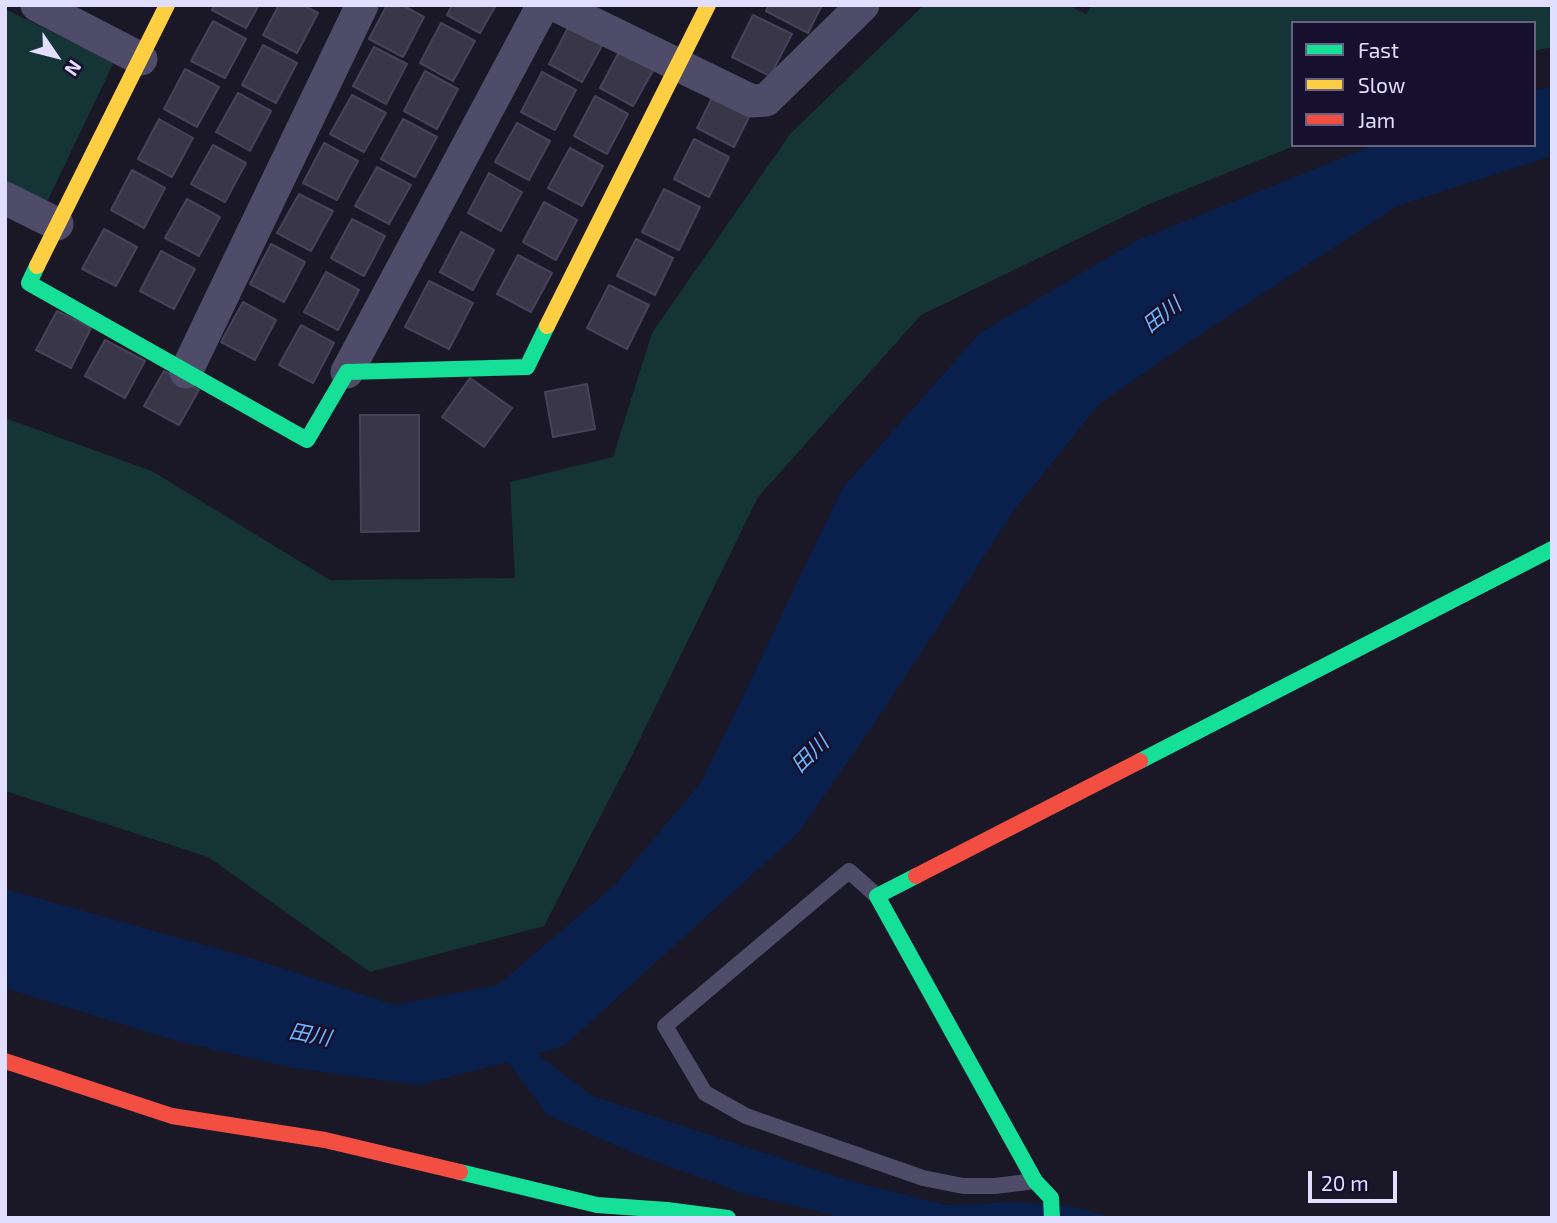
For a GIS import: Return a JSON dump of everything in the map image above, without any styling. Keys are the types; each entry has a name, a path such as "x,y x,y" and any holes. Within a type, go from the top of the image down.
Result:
{"street":[{"path":"37,5 141,59"},
{"path":"167,5 29,284 307,440 348,372 542,5"},
{"path":"186,372 362,5"},
{"path":"555,5 752,101 766,100 863,5"},
{"path":"348,372 527,367 708,5"},
{"path":"5,198 57,224"},
{"path":"1052,1218 1051,1198 1035,1181 877,896 1552,549"},
{"path":"5,1061 172,1115 325,1140 597,1205 728,1218"}],"lane":[{"path":"877,896 849,871 665,1026 705,1093 746,1116 923,1178 963,1186 995,1186 1035,1181"}],"green space":[{"path":"924,5 1068,5 1086,14 1092,5 1552,5 1552,47 1536,51 1536,21 1291,21 1292,147 1152,203 921,315 758,497 631,757 544,926 370,972 208,857 5,791 5,418 152,471 330,580 515,578 510,482 613,457 652,333 790,134"},
{"path":"5,9 114,62 46,204 5,183"}],"water":[{"name":"田川","path":"1552,86 1552,156 1397,206 1099,404 1015,509 884,709 799,832 564,1046 537,1054 592,1096 847,1180 945,1205 1016,1202 1073,1207 1115,1218 845,1218 745,1194 633,1153 548,1115 508,1062 419,1085 293,1068 174,1040 5,988 5,889 257,960 395,1005 498,985 615,885 703,780 842,489 980,333 1136,241 1369,147 1536,147 1536,90"}],"building":[{"path":"215,5 259,5 246,28 212,10"},
{"path":"279,5 303,5 318,13 297,53 263,35"},
{"path":"387,5 402,5 424,17 403,57 369,39"},
{"path":"452,5 496,5 480,33 447,15"},
{"path":"769,5 822,5 808,33 766,11"},
{"path":"753,15 792,34 770,76 732,57"},
{"path":"213,21 246,39 225,78 191,61"},
{"path":"441,23 475,41 453,81 420,63"},
{"path":"570,24 604,42 582,82 549,64"},
{"path":"263,45 297,63 276,103 242,85"},
{"path":"374,47 407,64 386,104 353,86"},
{"path":"621,48 655,67 633,106 600,88"},
{"path":"185,69 219,87 197,127 164,109"},
{"path":"425,71 458,89 437,129 404,111"},
{"path":"542,72 576,90 555,130 521,112"},
{"path":"716,90 753,109 734,147 697,128"},
{"path":"238,93 271,111 250,151 216,132"},
{"path":"352,95 386,113 364,152 330,134"},
{"path":"595,96 628,114 607,154 574,136"},
{"path":"159,119 193,138 172,177 138,159"},
{"path":"403,119 437,137 415,177 381,159"},
{"path":"517,123 550,141 529,180 495,162"},
{"path":"694,139 729,157 709,197 674,179"},
{"path":"324,143 358,161 337,200 303,183"},
{"path":"213,145 246,163 225,202 191,184"},
{"path":"570,148 603,166 582,206 548,188"},
{"path":"377,167 411,185 389,224 355,206"},
{"path":"132,170 165,188 144,228 111,210"},
{"path":"489,173 522,192 501,231 468,213"},
{"path":"664,189 700,207 679,250 642,232"},
{"path":"299,194 333,211 311,251 277,233"},
{"path":"187,199 220,217 199,256 165,238"},
{"path":"544,202 577,220 556,260 523,242"},
{"path":"352,219 385,236 364,276 331,258"},
{"path":"104,229 137,247 116,286 82,269"},
{"path":"461,232 494,250 473,290 440,272"},
{"path":"636,239 673,258 655,295 617,276"},
{"path":"271,244 305,262 284,302 250,284"},
{"path":"161,251 195,269 174,309 140,291"},
{"path":"518,255 552,273 531,312 497,294"},
{"path":"326,272 359,290 338,330 304,312"},
{"path":"429,281 473,303 449,349 405,327"},
{"path":"609,285 649,305 627,349 587,328"},
{"path":"243,302 276,320 255,360 221,342"},
{"path":"57,311 91,328 71,368 36,350"},
{"path":"301,325 334,343 313,383 279,365"},
{"path":"105,340 145,361 125,398 85,376"},
{"path":"164,371 199,390 179,425 144,406"},
{"path":"470,378 512,408 484,447 442,417"},
{"path":"587,384 595,429 553,437 545,392"},
{"path":"360,415 419,415 419,531 361,532"}],"traffic: fast":[{"path":"37,266 29,283 307,440 347,372 527,367 547,326"},
{"path":"1140,761 1552,549"},
{"path":"916,876 877,896 1035,1181 1051,1198 1052,1218"},
{"path":"460,1172 597,1205 728,1218"}],"traffic: slow":[{"path":"37,266 167,5"},
{"path":"547,326 708,5"}],"traffic: jam":[{"path":"916,876 1140,761"},
{"path":"5,1061 172,1116 325,1140 460,1172"}]}
